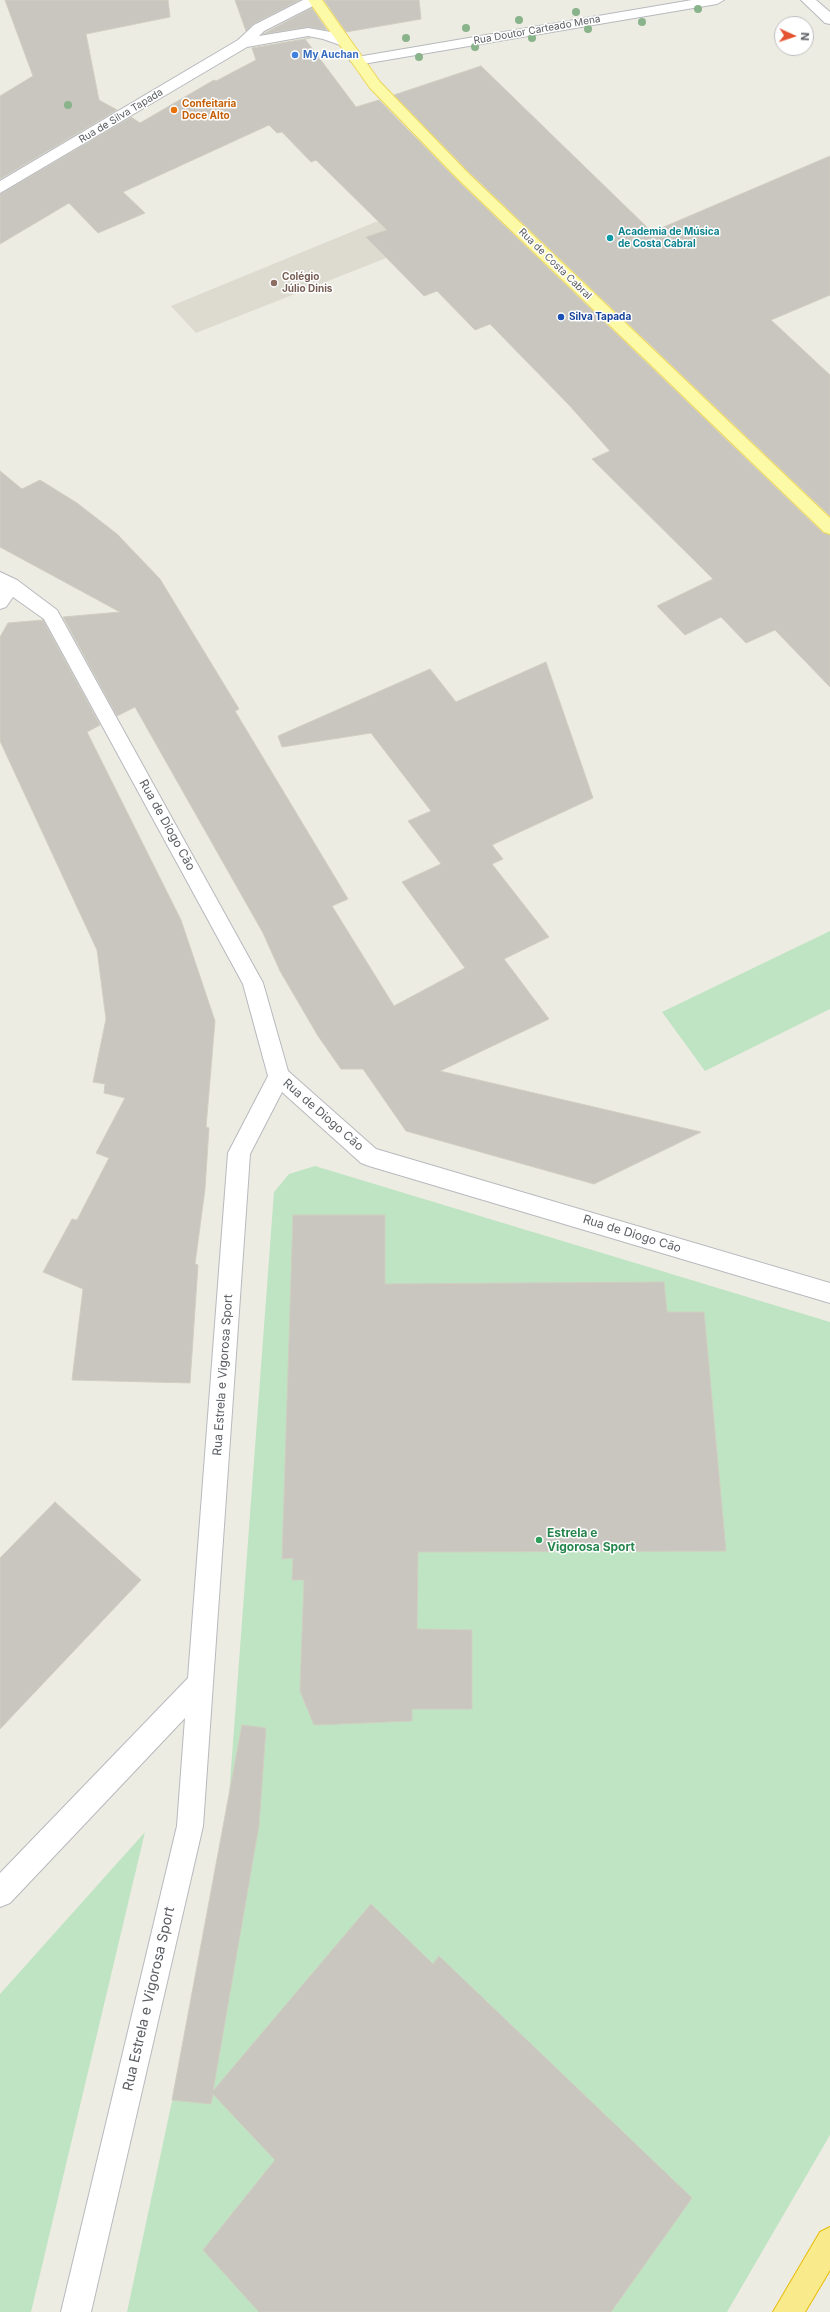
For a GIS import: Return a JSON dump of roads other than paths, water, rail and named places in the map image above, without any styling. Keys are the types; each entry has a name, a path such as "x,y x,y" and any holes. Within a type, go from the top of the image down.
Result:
{"highway":[{"path":"788,2312 830,2242"}],"main road":[{"name":"Rua de Costa Cabral","path":"315,0 343,42 375,85 463,176 830,528"}],"street":[{"path":"243,43 259,28 308,3 310,0"},
{"name":"Rua Doutor Carteado Mena","path":"357,61 717,0"},
{"path":"808,0 830,20"},
{"path":"243,43 308,32 319,33 343,42"},
{"name":"Rua de Silva Tapada","path":"0,188 243,43"},
{"path":"0,602 6,582"},
{"name":"Rua de Diogo Cão","path":"6,582 51,615 250,976 279,1076 369,1156 830,1293"},
{"name":"Rua Estrela e Vigorosa Sport","path":"76,2312 190,1826 239,1153 279,1076"},
{"path":"0,1893 201,1683"}],"place":[{"name":"My Auchan","path":"295,55"},
{"name":"Confeitaria Doce Alto","path":"174,110"},
{"name":"Academia de Música de Costa Cabral","path":"610,238"},
{"name":"Colégio Júlio Dinis","path":"274,283"},
{"name":"Silva Tapada","path":"561,317"},
{"name":"Estrela e Vigorosa Sport","path":"539,1540"}]}
